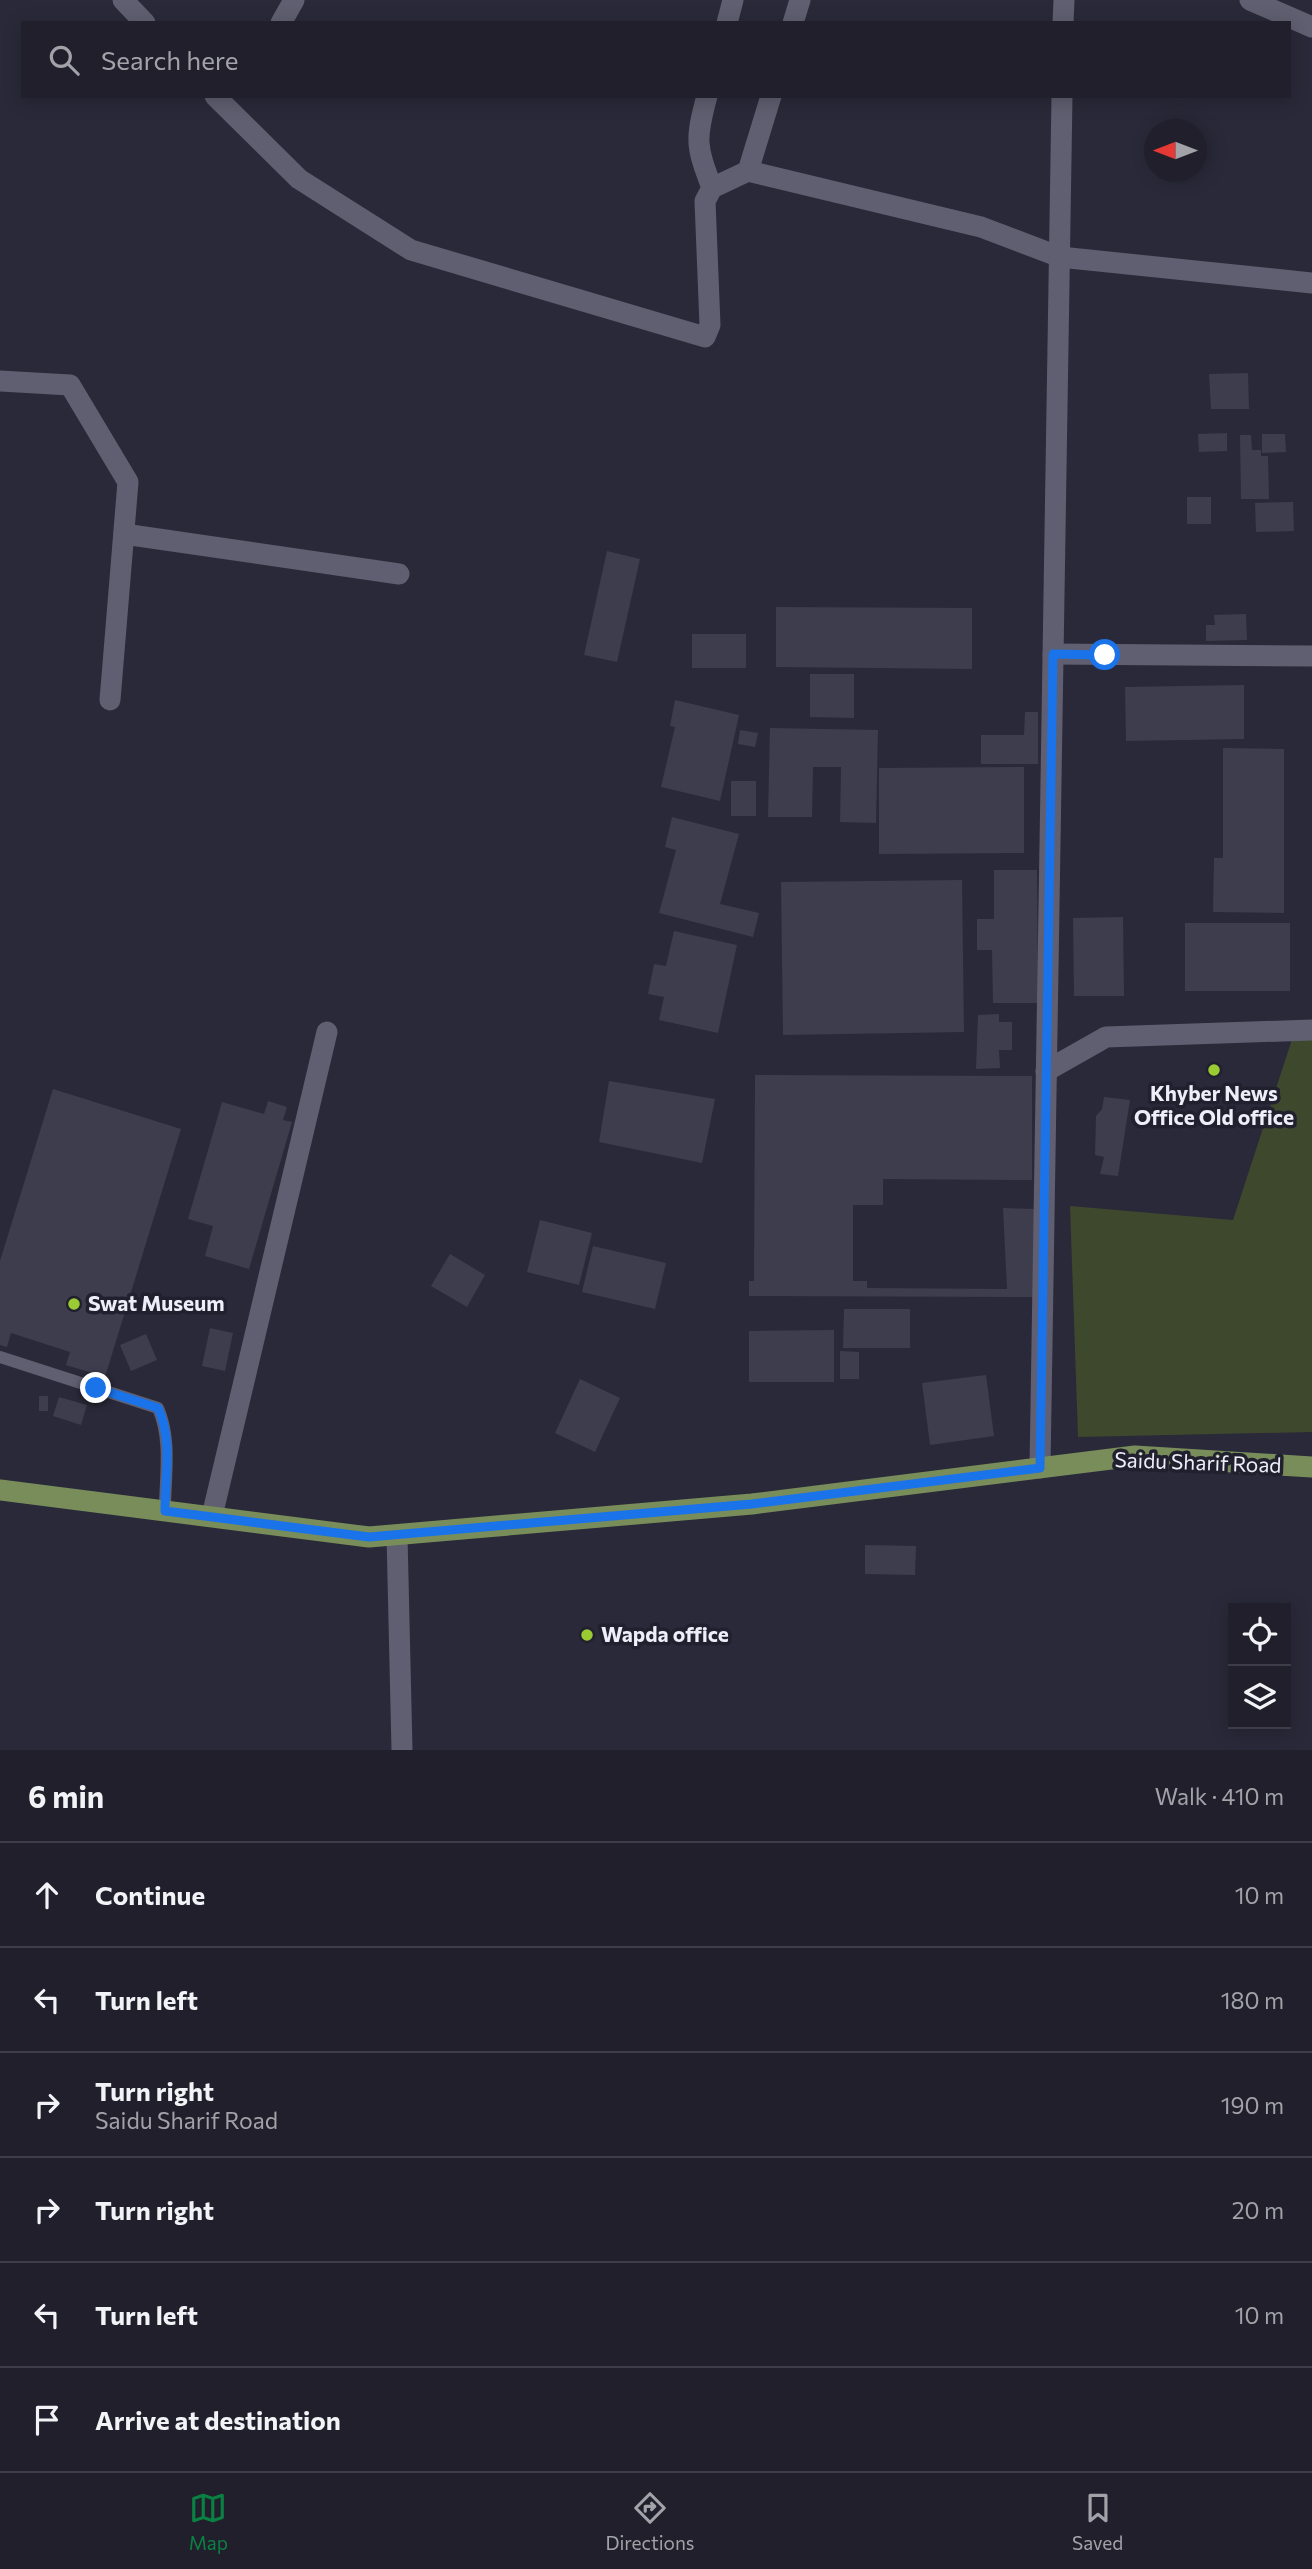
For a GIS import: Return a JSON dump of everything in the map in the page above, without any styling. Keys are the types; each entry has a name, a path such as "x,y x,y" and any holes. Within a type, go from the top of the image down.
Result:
{"main road":[{"name":"Saidu Sharif Road","path":"0,1490 369,1537 752,1504 1135,1456 1312,1466"}],"street":[{"path":"123,0 143,21"},
{"path":"282,21 294,0"},
{"path":"728,21 733,0"},
{"path":"794,21 800,0"},
{"path":"1063,21 1064,0"},
{"path":"1250,0 1312,27"},
{"path":"220,98 236,105 299,179 411,250 705,337 710,326 705,201 712,188 748,171 981,227 1060,257 1312,283"},
{"path":"706,98 697,132 697,146 712,188"},
{"path":"748,171 770,98"},
{"path":"1040,1468 1062,98"},
{"path":"0,381 71,385 128,482 110,700"},
{"path":"124,534 399,574"},
{"path":"1053,654 1312,656"},
{"path":"1046,1071 1106,1037 1312,1030"},
{"path":"212,1516 327,1031"},
{"path":"397,1535 402,1750"}],"lane":[{"path":"0,1357 158,1408 165,1424 167,1447 165,1511"}],"green space":[{"path":"1296,1027 1312,1027 1312,1432 1078,1437 1070,1206 1233,1220"}],"building":[{"path":"1248,373 1249,409 1211,409 1209,374"},
{"path":"1227,433 1227,451 1199,452 1198,434"},
{"path":"1262,434 1285,434 1286,452 1262,453"},
{"path":"1240,435 1251,435 1252,450 1261,450 1261,456 1268,456 1269,499 1241,499"},
{"path":"1187,497 1211,497 1211,524 1187,524"},
{"path":"1293,502 1294,531 1256,532 1255,503"},
{"path":"607,551 640,559 617,662 584,655"},
{"path":"776,607 972,608 972,669 776,667"},
{"path":"1246,614 1247,640 1206,641 1206,625 1215,625 1214,615"},
{"path":"692,634 746,634 746,668 692,668"},
{"path":"810,674 854,674 854,718 810,717"},
{"path":"1244,685 1244,739 1126,741 1125,687"},
{"path":"675,700 739,715 720,801 661,787 675,727 670,726"},
{"path":"1025,712 1038,712 1038,764 981,764 981,735 1024,735"},
{"path":"770,728 878,730 876,823 840,822 841,767 813,767 812,817 768,817"},
{"path":"740,730 758,733 755,747 738,744"},
{"path":"1223,748 1284,749 1284,913 1213,912 1214,858 1223,858"},
{"path":"1024,767 1024,853 879,854 879,768"},
{"path":"731,781 756,781 756,816 731,816"},
{"path":"672,817 739,834 720,904 759,913 753,937 659,913 676,850 665,847"},
{"path":"994,870 1037,870 1038,1003 993,1003 992,950 977,950 977,919 994,919"},
{"path":"962,880 964,1032 783,1035 781,882"},
{"path":"1123,917 1124,996 1074,996 1073,918"},
{"path":"1185,923 1290,923 1290,991 1185,991"},
{"path":"674,931 737,945 718,1033 659,1020 664,997 648,994 654,964 666,966"},
{"path":"999,1014 999,1022 1012,1022 1012,1050 999,1050 1000,1068 976,1069 978,1015"},
{"path":"755,1075 1032,1076 1032,1180 883,1179 883,1205 853,1205 853,1281 867,1281 867,1288 1007,1289 1003,1208 1036,1209 1036,1297 749,1296 749,1281 754,1281"},
{"path":"609,1081 715,1099 702,1163 599,1142"},
{"path":"53,1089 181,1129 105,1377 66,1365 70,1352 11,1333 7,1347 0,1345 0,1261"},
{"path":"1104,1097 1130,1100 1118,1176 1100,1174 1104,1157 1095,1155 1096,1116 1102,1109"},
{"path":"268,1101 287,1107 283,1120 292,1122 249,1269 205,1256 213,1226 188,1219 222,1102 264,1114"},
{"path":"540,1220 592,1233 579,1285 527,1272"},
{"path":"593,1246 666,1263 655,1309 582,1292"},
{"path":"450,1254 485,1275 467,1307 431,1286"},
{"path":"844,1309 910,1309 910,1348 843,1348"},
{"path":"210,1328 233,1333 225,1371 202,1366"},
{"path":"834,1330 834,1382 749,1382 749,1331"},
{"path":"146,1334 157,1360 131,1371 120,1345"},
{"path":"840,1351 859,1352 859,1379 840,1379"},
{"path":"986,1375 994,1436 930,1445 922,1383"},
{"path":"580,1379 620,1398 595,1452 555,1433"},
{"path":"39,1396 48,1396 48,1411 39,1411"},
{"path":"59,1397 87,1405 81,1425 53,1416"},
{"path":"865,1545 916,1546 915,1575 865,1574"}],"place":[{"name":"Khyber News Office Old office","path":"1214,1070"},
{"name":"Swat Museum","path":"74,1304"},
{"name":"Wapda office","path":"587,1635"}],"route":[{"path":"96,1388 141,1400 158,1408 165,1424 167,1447 165,1511 369,1537 752,1504 1040,1468 1053,654 1105,655"}]}
